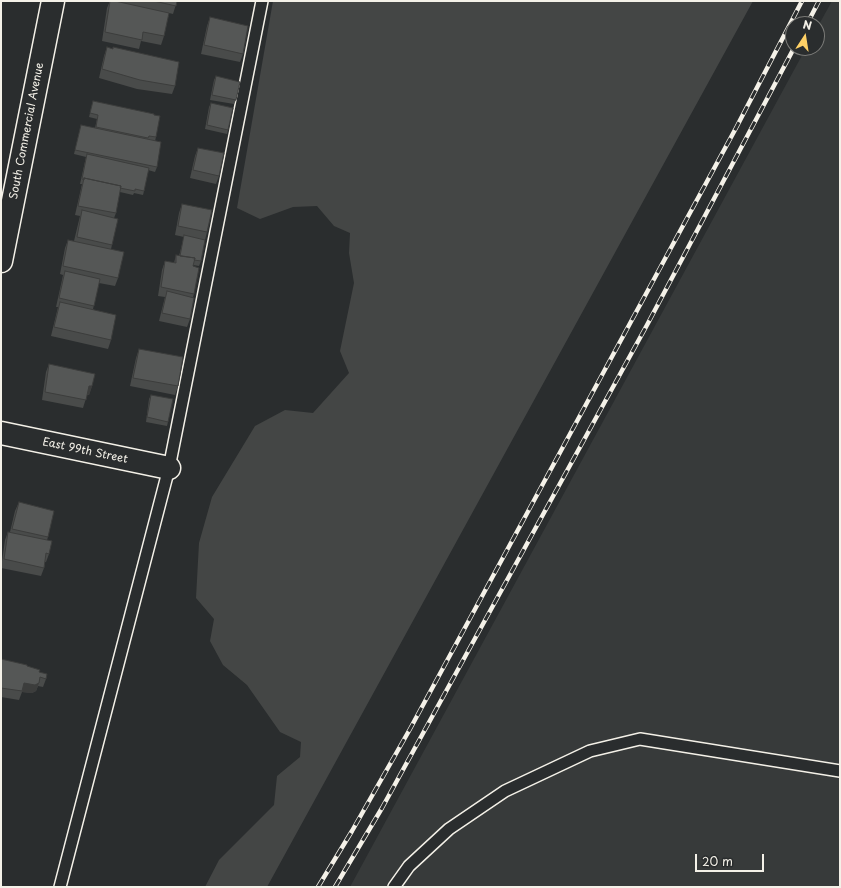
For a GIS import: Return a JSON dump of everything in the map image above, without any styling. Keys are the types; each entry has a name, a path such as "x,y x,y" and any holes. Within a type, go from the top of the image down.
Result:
{"main road":[{"name":"South Commercial Avenue","path":"1,261 53,1"},
{"name":"East 99th Street","path":"1,433 169,468"}],"lane":[{"path":"60,887 169,468 262,1"},
{"path":"394,887 409,866 449,829 505,791 590,751 640,739 840,771"}],"shaded area":[{"path":"273,1 753,1 267,887 205,887 219,860 274,805 277,776 300,757 301,742 280,732 247,685 223,665 210,641 214,619 196,598 199,543 212,497 255,426 285,410 313,413 349,373 340,351 354,283 349,253 350,233 334,226 317,206 293,207 260,219 237,208"},
{"path":"832,1 840,1 840,887 350,887 802,56 825,56 825,16 824,16"}],"building":[{"path":"110,1 169,13 164,36 143,32 142,40 105,32"},
{"path":"154,1 177,1 176,6"},
{"path":"210,17 248,26 243,54 204,45"},
{"path":"107,47 113,49 113,47 179,62 175,86 140,80 102,69"},
{"path":"216,76 240,82 236,100 212,95"},
{"path":"93,101 160,116 156,137 149,136 148,138 96,127 98,115 90,113"},
{"path":"211,103 233,108 228,130 207,125"},
{"path":"81,125 161,142 157,167 75,150"},
{"path":"198,148 224,153 219,176 193,170"},
{"path":"87,154 149,168 144,191 135,189 135,191 120,188 121,186 84,178 84,180 82,179"},
{"path":"84,178 121,186 116,213 78,206"},
{"path":"182,204 212,210 207,232 178,226"},
{"path":"82,210 118,219 112,245 77,237"},
{"path":"184,235 205,240 201,261 194,260 195,258 180,256"},
{"path":"68,240 124,252 118,278 63,266"},
{"path":"176,255 195,258 193,266 199,268 194,294 161,287 165,261 176,263"},
{"path":"65,271 100,279 94,306 59,298"},
{"path":"167,291 194,298 190,319 162,313"},
{"path":"60,302 116,315 111,340 54,327"},
{"path":"139,349 183,357 178,386 133,378"},
{"path":"49,364 95,374 92,386 89,386 86,400 45,392"},
{"path":"151,395 173,399 168,422 147,417"},
{"path":"19,502 54,511 48,537 12,529"},
{"path":"8,532 52,541 49,554 46,553 44,568 4,559"},
{"path":"1,659 27,665 40,670 39,672 47,674 46,679 40,677 39,683 35,685 24,683 22,691 1,688"}],"railway":[{"path":"318,887 352,831 410,729 736,128 802,1"},
{"path":"811,16 819,1"},
{"path":"335,887 382,808 647,325 790,56"}]}
